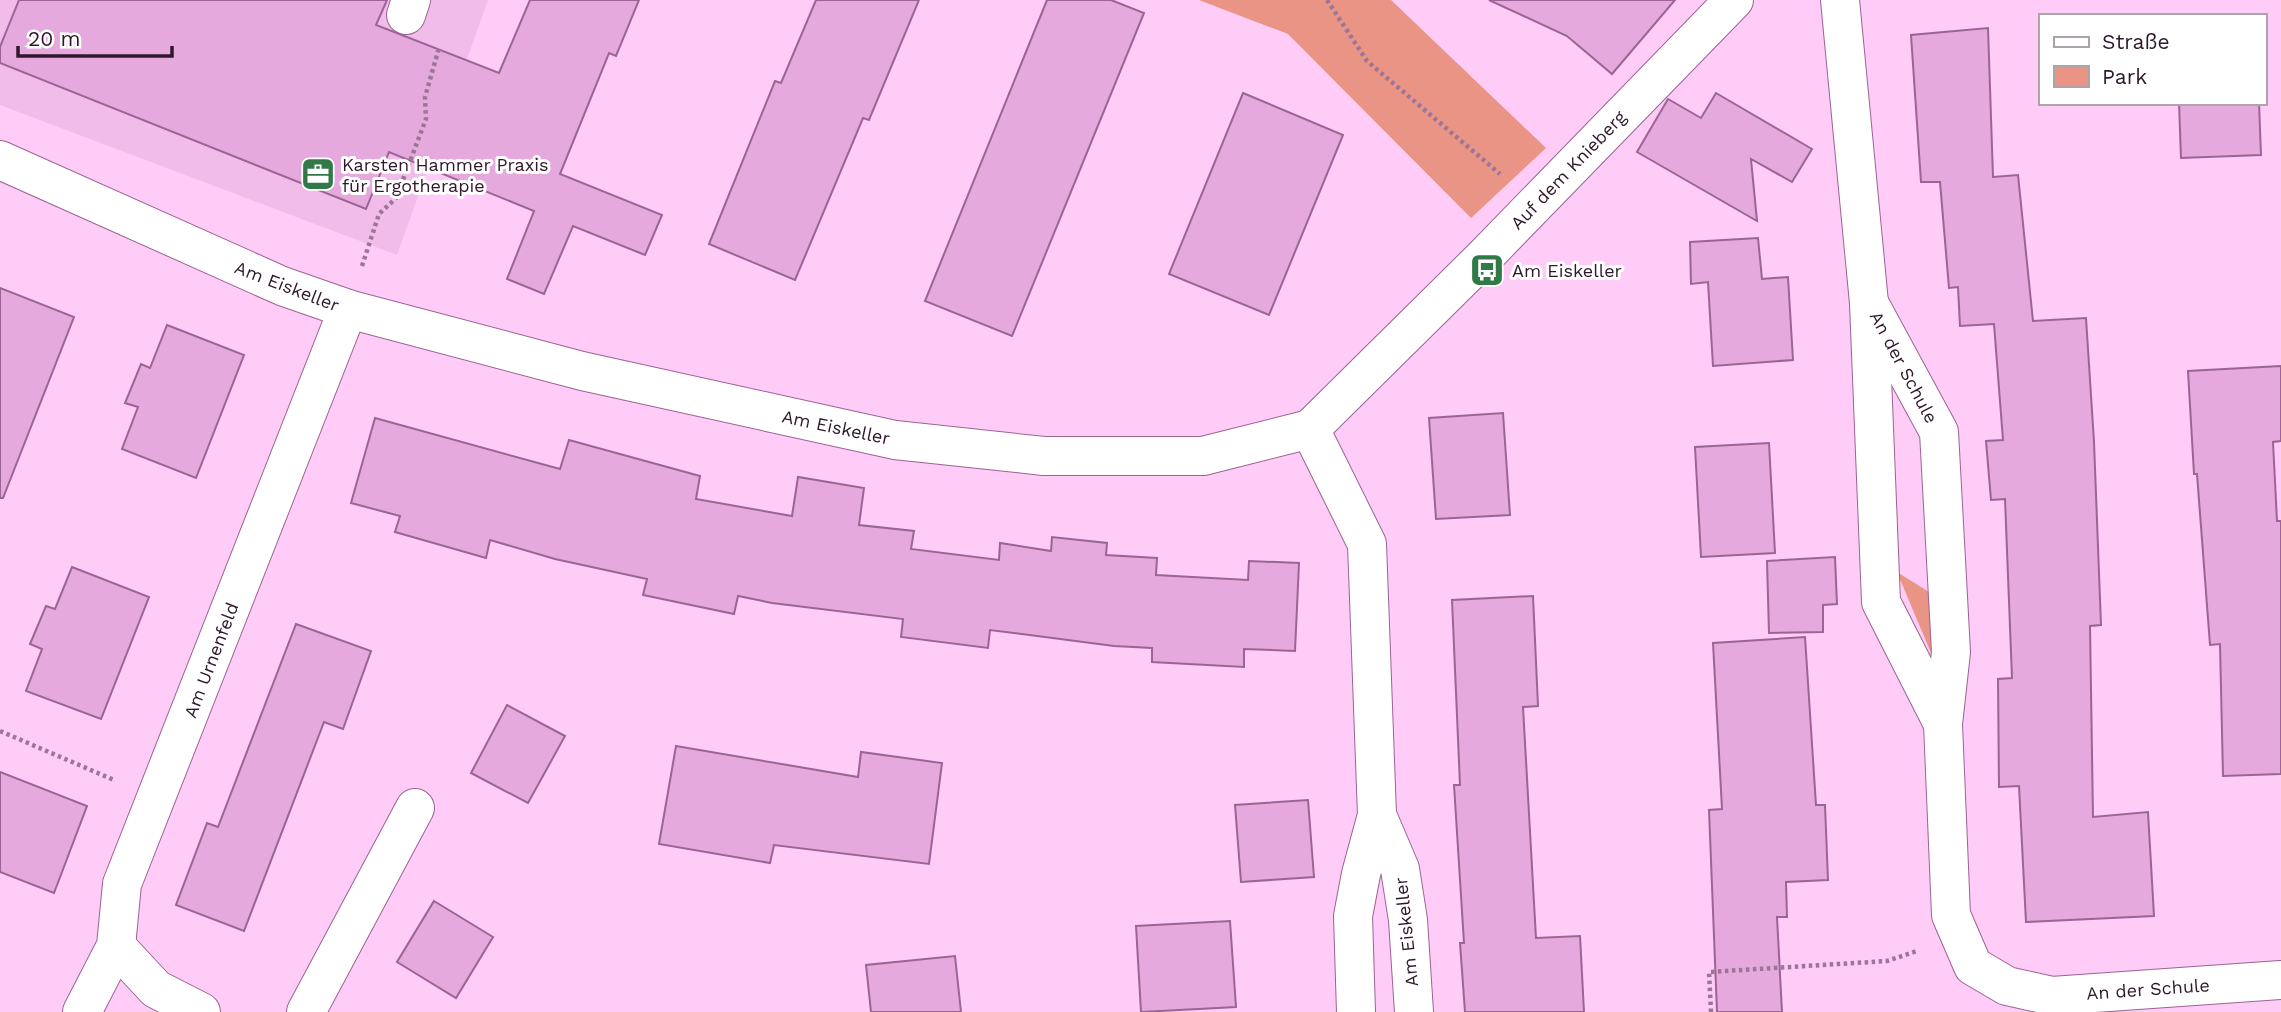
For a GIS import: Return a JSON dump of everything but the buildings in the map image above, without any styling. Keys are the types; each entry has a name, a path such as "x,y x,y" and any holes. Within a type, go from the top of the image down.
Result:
{"street":[{"name":"Auf dem Knieberg","path":"1310,429 1734,0"},
{"name":"An der Schule","path":"1840,0 1870,303 1881,603 1943,724"},
{"name":"Am Eiskeller","path":"0,160 282,286 348,309 582,370 895,440 1044,456 1203,456 1310,429 1367,544 1377,816 1353,916 1356,1012"},
{"name":"An der Schule","path":"1870,303 1939,432 1951,652 1943,724 1951,915 1973,965 2007,986 2052,996 2281,980"},
{"name":"Am Urnenfeld","path":"82,1012 116,946 122,884 348,309"},
{"path":"306,1012 415,808"},
{"name":"Am Eiskeller","path":"1377,816 1400,869 1408,919 1414,1012"},
{"path":"116,946 156,989 201,1012"}],"path":[{"path":"1327,0 1367,61 1511,184 1537,202"},
{"path":"348,309 379,214 396,198 426,119 425,97 439,50 438,43 409,8"},
{"path":"0,731 156,799"},
{"path":"1711,1012 1709,972 1886,961 1961,936"}],"shaded area":[{"path":"0,0 488,0 397,255 0,105"}],"green space":[{"path":"1199,0 1391,0 1546,148 1471,218 1288,34"},
{"path":"1897,572 1937,597 1940,653 1931,653"}],"place":[{"name":"Karsten Hammer Praxis für Ergotherapie","path":"318,174"},
{"name":"Am Eiskeller","path":"1487,270"}]}
